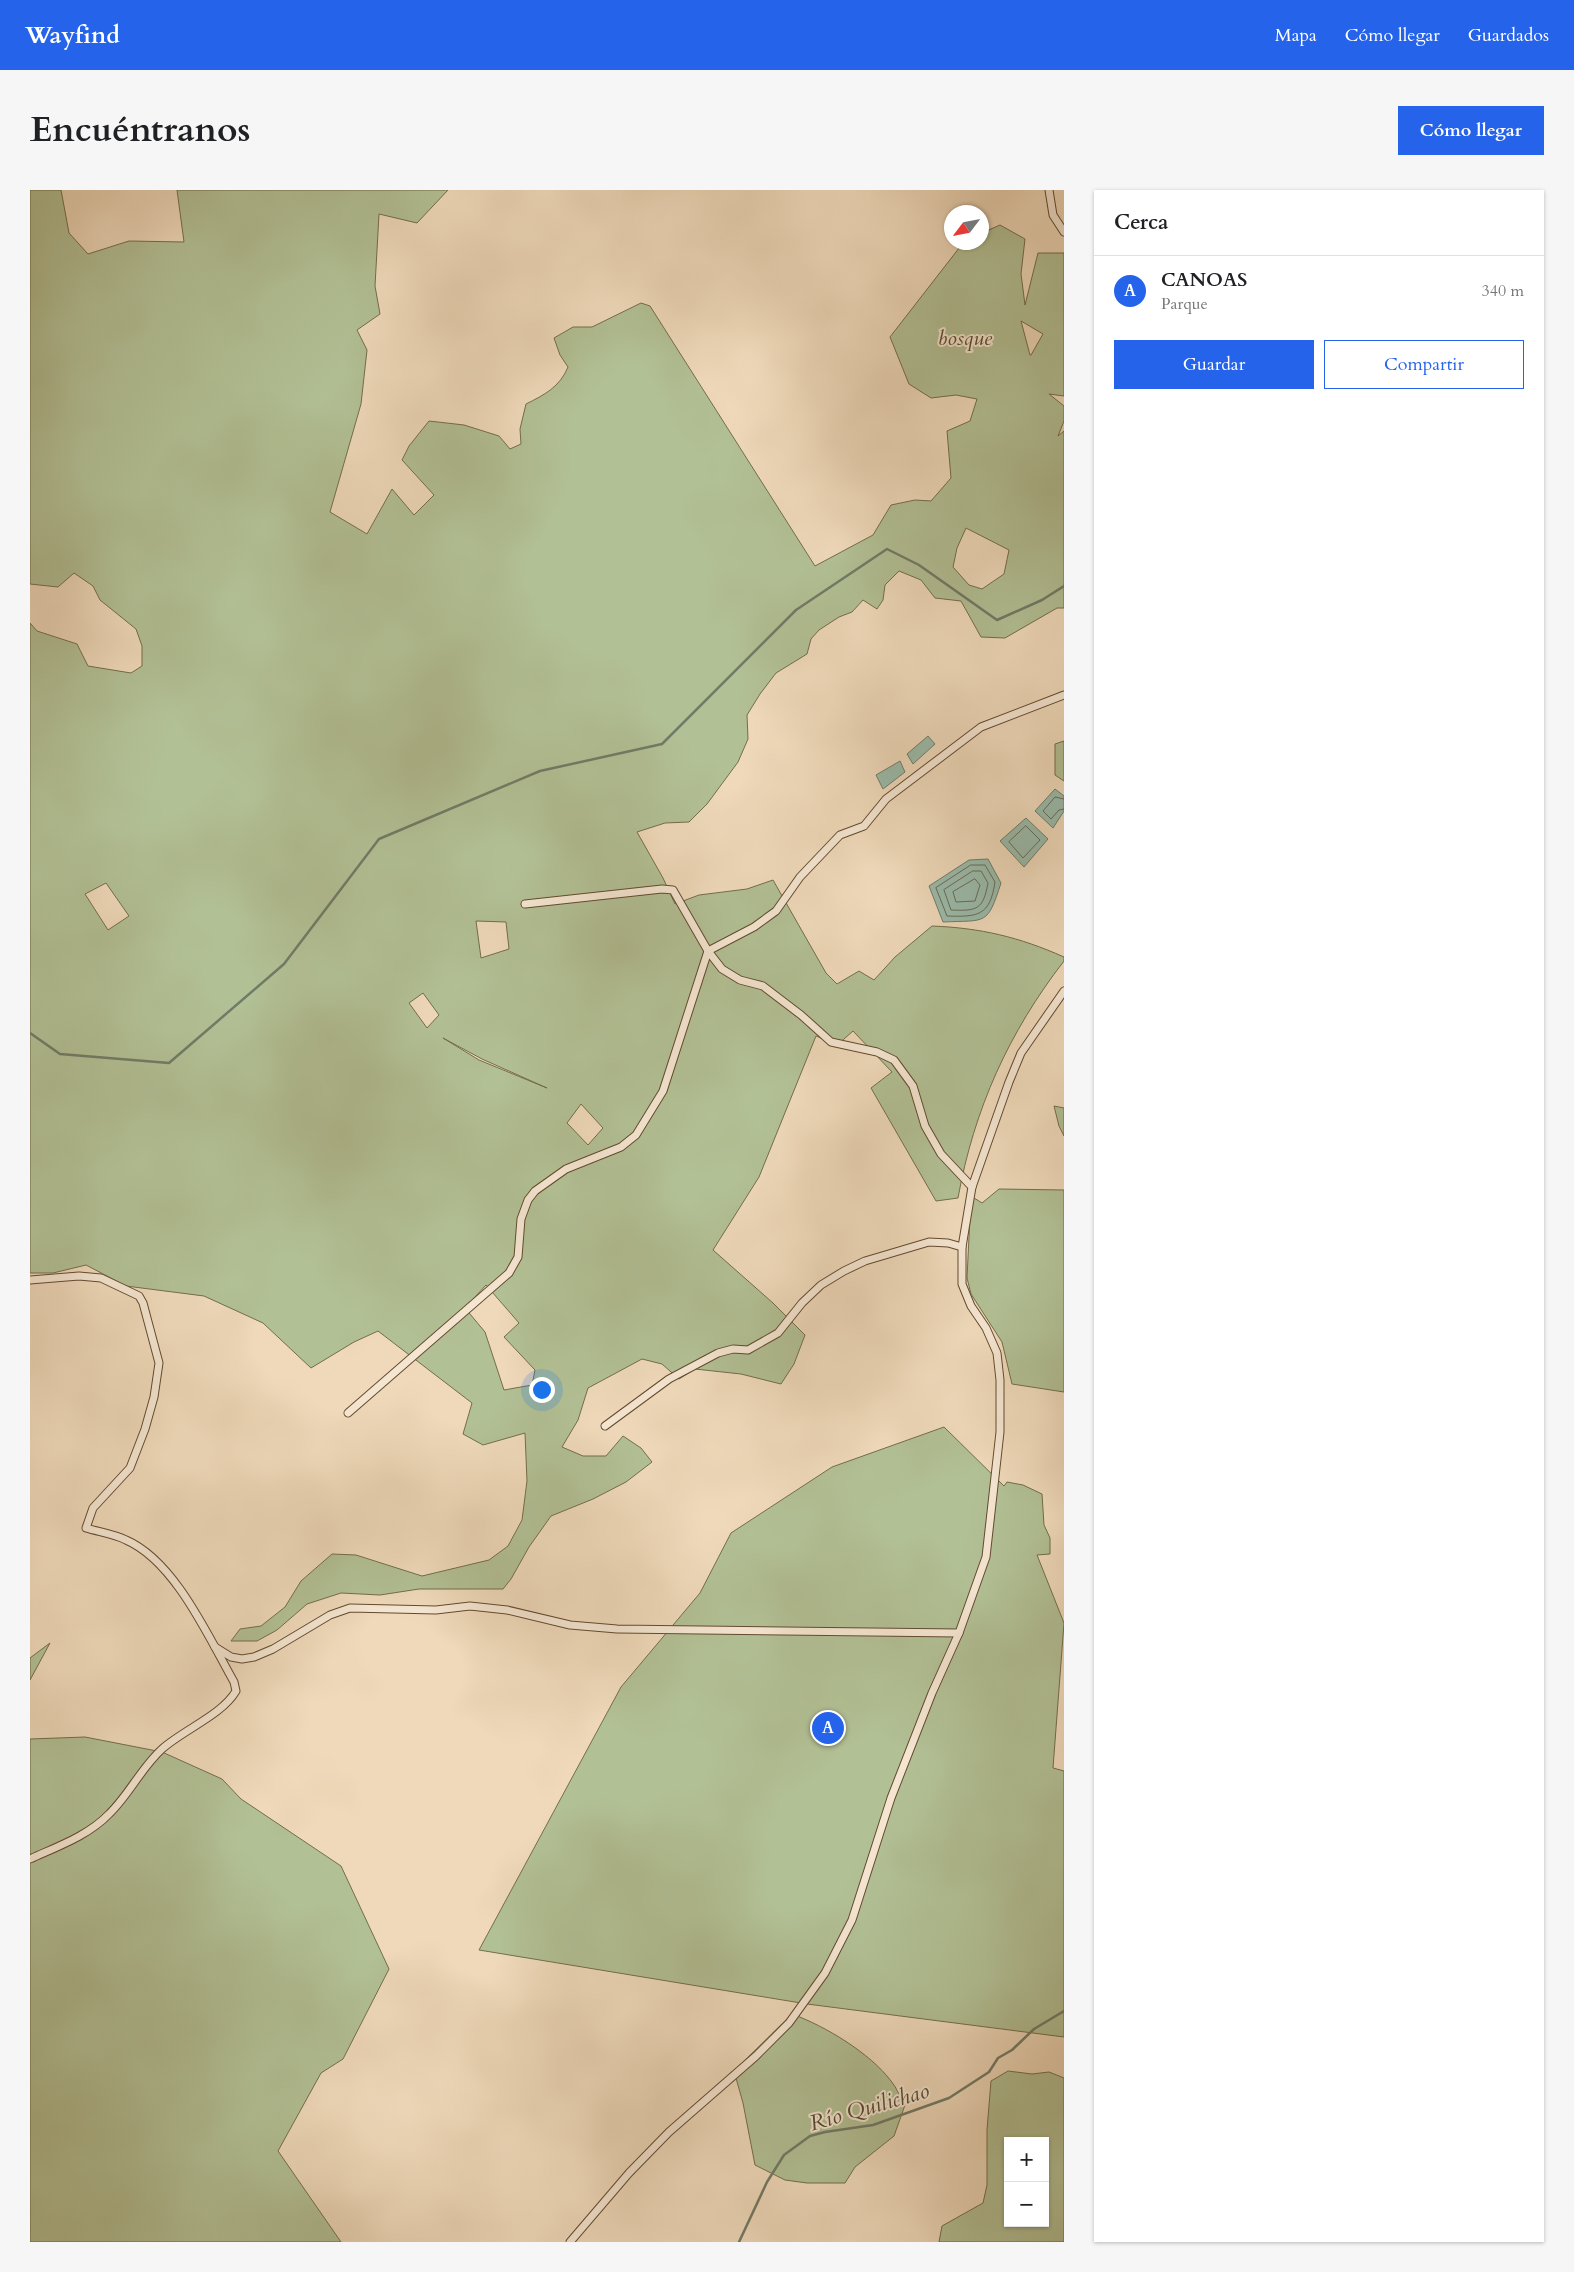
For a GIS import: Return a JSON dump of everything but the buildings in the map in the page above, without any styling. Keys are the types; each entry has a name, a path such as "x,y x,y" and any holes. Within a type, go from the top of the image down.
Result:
{"street":[{"path":"1048,190 1053,215 1064,232"},
{"path":"348,1413 509,1273 518,1257 521,1219 528,1200 535,1190 566,1169 621,1147 636,1135 663,1091 708,951 754,927 776,911 800,877 840,835 864,826 886,799 981,727 1064,694"},
{"path":"525,904 662,889 672,890 708,951 722,969 740,980 763,986 801,1014 831,1042 877,1052 894,1060 913,1086 925,1126 941,1154 972,1187"},
{"path":"570,2242 629,2173 663,2139 756,2056 789,2023 825,1973 852,1920 891,1798 932,1693 959,1633 986,1558 1000,1432 1000,1389 997,1353 962,1284 962,1246 972,1187 982,1154 1021,1053 1064,991"},
{"path":"605,1426 669,1379 718,1353 732,1350 748,1350 778,1333 802,1303 821,1285 844,1271 865,1261 929,1242 962,1246"},
{"path":"30,1280 80,1276 101,1278 138,1296 143,1303 160,1362 154,1397 145,1429 130,1468 93,1508 86,1528 127,1540 154,1559 186,1597 234,1682 236,1691 233,1697 161,1749 136,1778 110,1814 79,1836 30,1859"},
{"path":"214,1647 231,1657 242,1659 254,1657 273,1649 330,1615 350,1608 436,1610 470,1606 508,1610 570,1625 616,1629 959,1633"}],"green space":[{"name":"bosque","path":"30,190 61,190 69,233 88,254 129,241 184,242 177,190 448,190 417,223 379,214 375,286 380,314 357,330 367,350 361,404 330,512 367,534 392,489 414,515 434,495 402,460 409,446 429,421 464,425 499,436 510,449 521,444 520,429 526,404 545,394 556,385 568,367 560,355 554,338 573,327 592,327 641,303 650,306 815,566 873,535 891,505 915,500 931,501 951,478 947,431 970,421 977,399 956,395 931,398 909,384 890,337 958,250 989,250 989,230 1000,225 1025,239 1021,274 1025,305 1038,253 1064,253 1064,396 1049,394 1064,406 1064,421 1058,436 1064,431 1064,608 1057,608 1005,638 981,637 961,601 935,598 921,580 899,571 885,585 883,600 877,609 863,600 852,612 839,617 819,630 811,639 807,654 776,673 747,715 748,739 738,762 707,804 689,822 665,823 637,832 663,878 675,904 699,895 747,889 773,880 826,973 837,984 859,971 874,980 895,957 932,926 983,931 1000,935 1047,950 1064,957 1064,961 1026,1015 996,1073 974,1133 958,1198 936,1201 871,1088 892,1072 853,1031 835,1047 831,1042 816,1036 759,1177 713,1250 773,1303 805,1335 794,1364 781,1384 741,1374 695,1369 679,1379 662,1364 642,1359 588,1388 578,1420 562,1447 583,1456 606,1456 623,1436 641,1448 652,1462 626,1482 593,1499 551,1516 503,1589 419,1589 380,1595 341,1593 307,1604 277,1630 257,1641 231,1641 240,1629 261,1626 285,1607 301,1581 332,1554 356,1555 422,1576 489,1560 508,1546 522,1520 527,1481 525,1433 483,1445 463,1434 472,1403 378,1331 354,1342 311,1368 263,1323 204,1296 126,1286 86,1265 53,1273 30,1273 30,623 37,631 77,644 88,666 131,673 142,666 142,646 136,629 100,600 93,586 74,573 58,587 30,584","holes":["1021,321 1043,334 1030,355","966,528 1009,550 1004,574 982,589 969,585 953,567 957,548","106,883 129,916 108,930 85,894","476,921 506,922 509,949 481,958","423,993 439,1015 427,1028 409,1003","443,1038 482,1059 547,1088 479,1060","581,1104 603,1128 588,1145 567,1123","486,1285 519,1323 504,1337 535,1370 532,1385 504,1390 485,1332 465,1308"]},
{"path":"1064,741 1064,781 1055,775 1055,744"},
{"path":"1054,1106 1064,1108 1064,1136 1059,1126"},
{"path":"999,1189 1064,1190 1064,1392 1012,1384 1002,1342 971,1294 967,1278 971,1196 982,1203"},
{"path":"944,1427 1004,1486 1007,1482 1023,1485 1042,1494 1044,1525 1050,1538 1050,1554 1037,1555 1064,1623 1053,1768 1064,1771 1064,2037 807,2004 479,1950 621,1687 700,1593 731,1533 832,1467"},
{"path":"50,1643 30,1680 30,1658"},
{"path":"85,1737 162,1752 222,1779 241,1799 341,1866 389,1969 343,2059 321,2073 278,2151 341,2242 30,2242 30,1739"},
{"path":"792,2014 846,2041 871,2060 893,2084 905,2105 894,2136 855,2167 845,2183 807,2183 785,2180 755,2165 743,2103 734,2071"},
{"path":"1008,2071 1032,2074 1049,2072 1064,2078 1064,2242 939,2242 942,2226 983,2203 987,2185 987,2130 991,2081"}],"water":[{"path":"928,736 935,744 913,764 907,754"},
{"path":"900,761 905,772 883,789 876,775"},
{"path":"1055,789 1064,796 1064,811 1053,828 1035,811"},
{"path":"1026,818 1048,839 1024,867 1000,841"},
{"path":"988,859 1001,883 988,914 977,920 943,922 929,886 969,860"}],"waterway":[{"path":"30,1033 60,1054 169,1063 284,964 379,839 540,771 662,744 796,610 887,549 919,565 997,620 1042,600 1064,586"},
{"name":"Río Quilichao","path":"739,2242 767,2182 784,2155 810,2136 873,2125 949,2098 989,2072 998,2058 1012,2050 1034,2029 1064,2011"}],"place":[{"name":"CANOAS","path":"828,1728"}]}
